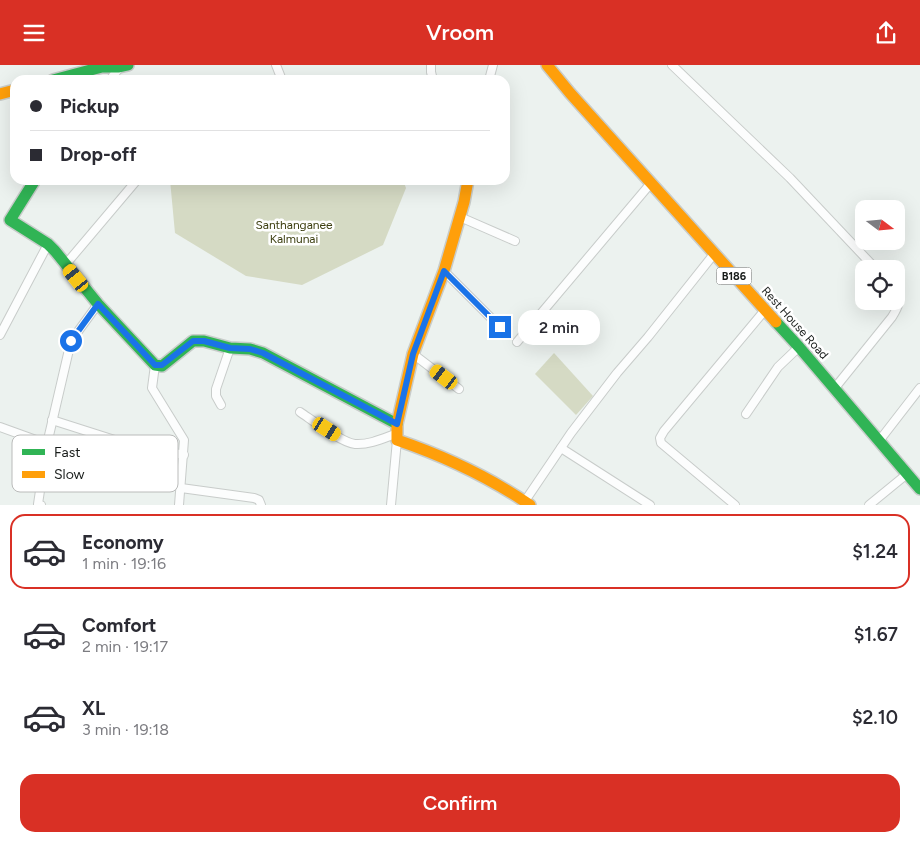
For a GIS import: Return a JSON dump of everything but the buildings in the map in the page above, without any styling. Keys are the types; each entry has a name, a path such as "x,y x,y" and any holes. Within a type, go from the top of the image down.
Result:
{"main road":[{"name":"Rest House Road","path":"547,65 570,93 799,347 920,489"},
{"path":"71,75 104,66 124,66"},
{"path":"32,185 5,219 48,244 98,304 155,365 162,365 193,341 204,341 230,348 250,349 263,353 424,449 505,488 528,503"},
{"path":"397,432 413,354 444,271 460,217 467,185"}],"street":[{"path":"672,65 790,178 867,260"},
{"path":"115,75 124,66"},
{"path":"517,342 651,183"},
{"path":"66,264 133,185"},
{"path":"460,217 515,241"},
{"path":"0,335 48,244"},
{"path":"528,503 561,448 617,373 714,254"},
{"path":"444,271 500,327"},
{"path":"49,435 71,341 98,304"},
{"path":"735,505 661,443 660,438 765,310"},
{"path":"834,389 896,310"},
{"path":"746,414 778,367 799,347"},
{"path":"222,405 216,396 216,389 230,348"},
{"path":"413,354 459,389"},
{"path":"155,365 152,388 184,440 179,505"},
{"path":"879,441 920,388"},
{"path":"300,412 354,444 374,442 397,432 391,505"},
{"path":"52,420 101,435"},
{"path":"0,427 22,435"},
{"path":"561,448 650,505"},
{"path":"178,454 184,455"},
{"path":"869,505 907,475"},
{"path":"181,488 254,498 259,500 261,505"}],"green space":[{"name":"Santhanganee Kalmunai","path":"170,185 405,185 406,188 383,245 302,285 246,276 175,233"},
{"path":"554,353 593,396 576,415 535,374"}],"traffic: fast":[{"path":"72,75 102,67 128,65"},
{"path":"32,185 10,220 48,244 98,304 155,365 162,366 193,341 204,341 230,348 250,349 263,353 397,424"},
{"path":"776,322 920,489"}],"traffic: slow":[{"path":"547,65 776,322"},
{"path":"0,94 10,91"},
{"path":"467,185 444,271 413,354 397,424 397,440 466,468 499,485 530,505"}],"route":[{"path":"71,341 98,304 155,365 162,365 193,341 204,341 230,348 250,349 263,353 397,424 413,354 444,271 500,327"}]}
